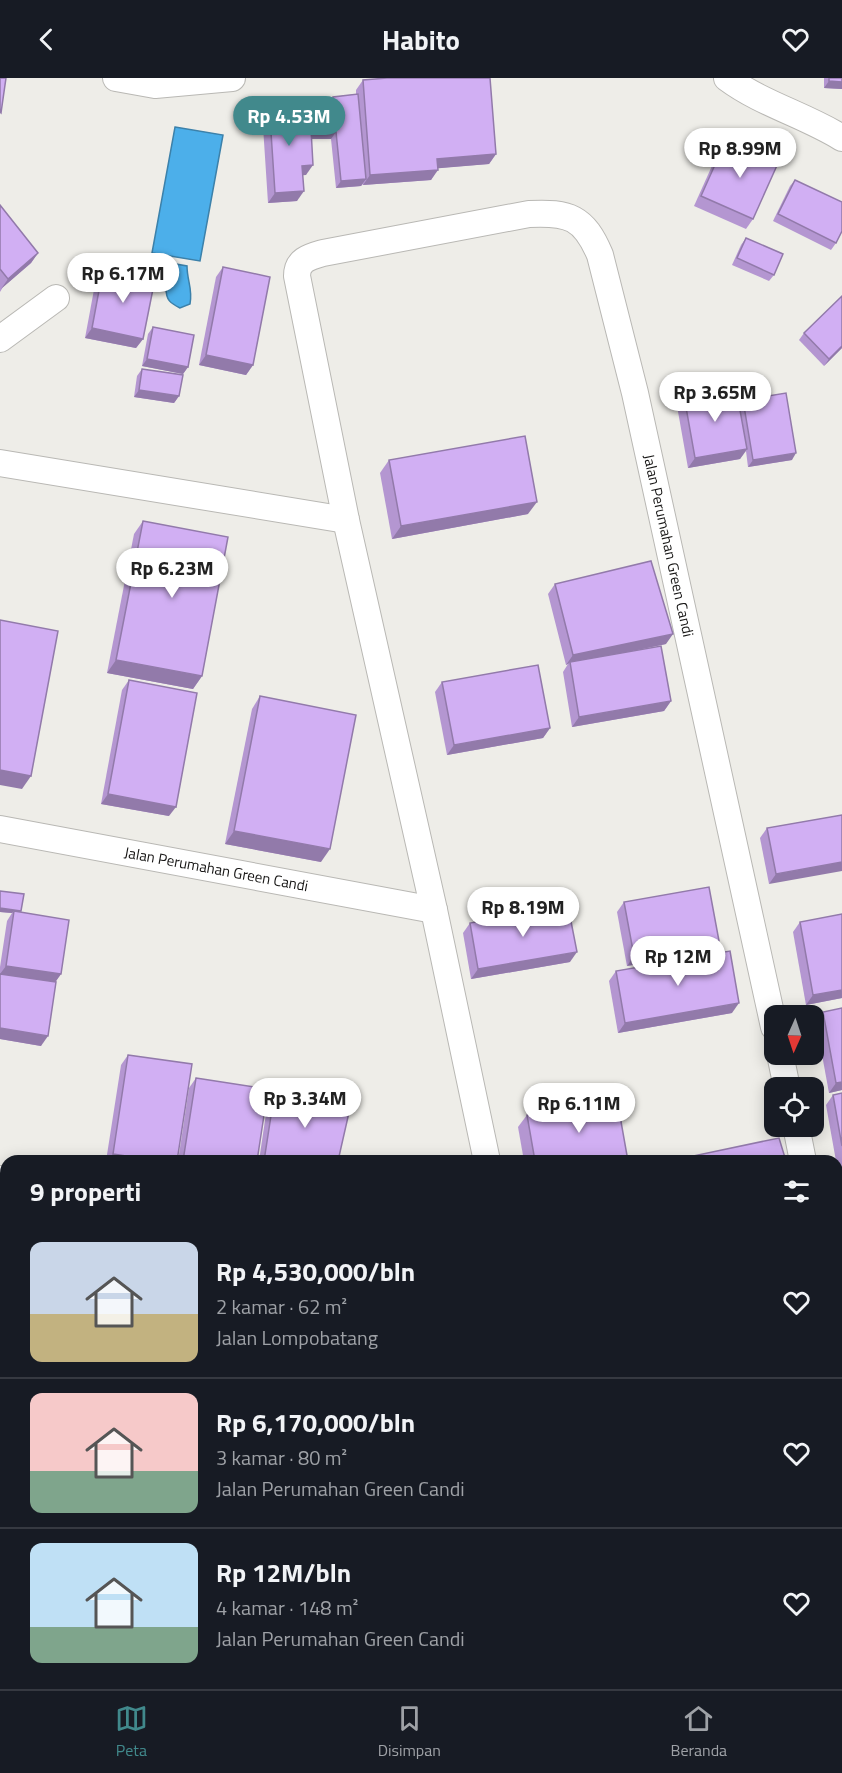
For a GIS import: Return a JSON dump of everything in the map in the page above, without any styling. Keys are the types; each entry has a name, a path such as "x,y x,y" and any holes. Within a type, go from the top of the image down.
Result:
{"street":[{"path":"116,78 155,81 232,78"},
{"path":"727,78 746,91 822,126 842,138"},
{"name":"Jalan Perumahan Green Candi","path":"486,1155 434,910 346,520 297,276 299,265 304,260 323,253 529,214 561,213 570,216 580,223 594,241 600,255 635,393 769,1005"},
{"path":"0,339 56,298"},
{"path":"0,463 346,520"},
{"name":"Jalan Perumahan Green Candi","path":"0,829 434,910"},
{"path":"798,1137 802,1155"}],"water":[{"path":"175,127 223,135 200,261 152,253"},
{"path":"141,258 187,266 190,304 180,308 169,301 166,288 140,278 133,270"}],"building":[{"path":"0,78 6,78 1,113 0,112"},
{"path":"490,78 496,154 437,159 438,170 370,175 363,80"},
{"path":"829,78 842,78 842,82 829,81"},
{"path":"358,94 366,179 341,181 336,132 314,133 314,112 334,111 333,97"},
{"path":"298,100 300,130 311,129 313,165 302,166 304,191 275,193 269,102"},
{"path":"727,138 779,161 753,219 701,196"},
{"path":"795,180 842,202 842,231 836,243 778,214"},
{"path":"0,205 38,253 8,279 0,269"},
{"path":"746,238 783,254 774,275 737,258"},
{"path":"223,267 270,277 253,365 206,355"},
{"path":"103,269 155,279 143,339 92,328"},
{"path":"842,296 842,346 829,359 804,333"},
{"path":"153,327 194,335 188,367 147,359"},
{"path":"142,369 183,375 179,396 139,390"},
{"path":"736,388 747,449 695,458 684,396"},
{"path":"786,393 796,453 753,460 743,400"},
{"path":"525,436 537,502 401,526 389,460"},
{"path":"143,521 228,537 202,676 116,660"},
{"path":"651,561 673,634 573,655 555,584"},
{"path":"0,620 58,631 31,776 0,770"},
{"path":"661,646 671,701 579,717 570,662"},
{"path":"538,665 550,728 454,745 442,682"},
{"path":"129,680 197,693 176,807 108,794"},
{"path":"260,696 356,715 330,849 234,831"},
{"path":"842,815 842,862 776,874 767,828"},
{"path":"709,887 719,941 634,956 624,902"},
{"path":"0,891 24,894 21,911 0,908"},
{"path":"568,906 577,952 478,969 470,923"},
{"path":"14,911 69,920 61,974 6,966"},
{"path":"842,914 842,990 813,995 800,922"},
{"path":"730,951 739,1003 625,1023 616,971"},
{"path":"0,974 56,982 48,1036 0,1028"},
{"path":"842,1008 842,1082 836,1083 824,1012"},
{"path":"128,1055 192,1064 178,1155 113,1154"},
{"path":"196,1078 268,1089 258,1155 184,1155"},
{"path":"275,1090 350,1108 339,1155 265,1155"},
{"path":"842,1093 842,1146 833,1095"},
{"path":"617,1099 627,1155 534,1155 527,1115"},
{"path":"779,1138 784,1155 698,1155"}]}
